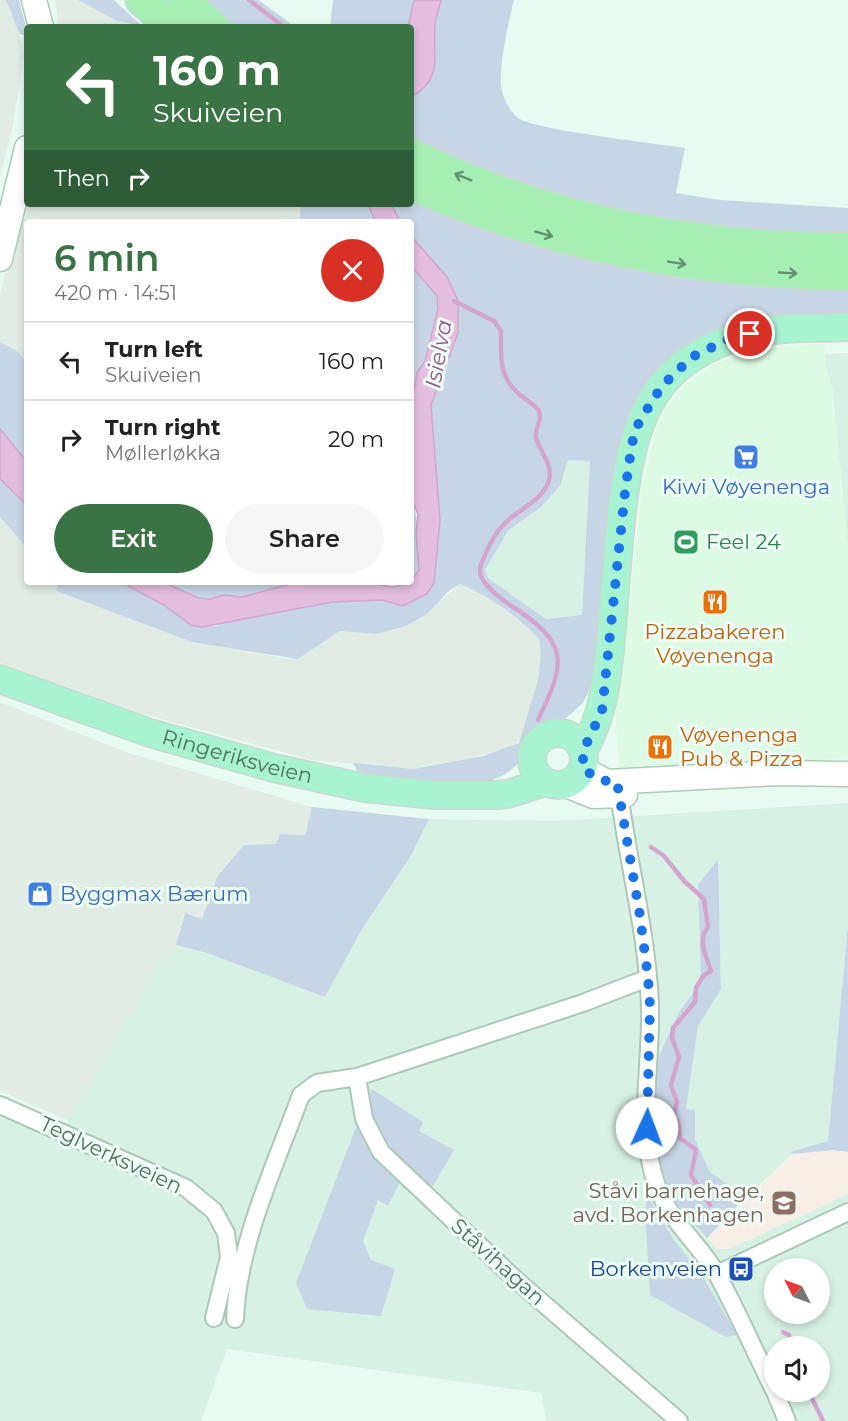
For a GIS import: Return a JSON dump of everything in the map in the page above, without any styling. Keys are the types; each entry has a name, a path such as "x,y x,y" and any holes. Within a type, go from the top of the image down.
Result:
{"highway":[{"path":"141,0 169,24"},
{"path":"183,0 211,24"},
{"path":"414,156 511,210"},
{"path":"414,186 625,240 848,274"},
{"path":"730,256 848,248"}],"main road":[{"path":"34,0 40,24"},
{"path":"0,259 24,160"},
{"path":"562,769 602,711 628,466 639,422 649,402 692,357 731,338 772,331 848,327"},
{"name":"Ringeriksveien","path":"0,680 150,733 331,781 434,795 484,794 513,776 562,769"},
{"path":"563,733 603,690"},
{"path":"562,769 576,739 563,733 554,733 538,742 562,769 593,796 618,789 664,792 691,780 778,773 848,774"}],"street":[{"path":"618,789 640,916 648,978 650,1006 647,1128 650,1160 665,1205 717,1274 764,1370"},
{"path":"235,1319 236,1293 253,1229 301,1095 317,1083 357,1077 583,1003 648,978"},
{"name":"Ståvihagan","path":"357,1077 364,1119 381,1152 514,1278 679,1421"},
{"name":"Teglverksveien","path":"0,1105 186,1188 214,1210 226,1233 229,1257 214,1318"},
{"path":"717,1274 848,1212"},
{"path":"779,1402 787,1421"}],"shaded area":[{"path":"0,0 5,0 13,12 24,55 13,126 0,176"},
{"path":"5,0 19,0 25,23 24,35 20,34"},
{"path":"55,0 78,0 115,20 130,24 59,24"},
{"path":"78,0 114,0 140,24 115,20"},
{"path":"202,0 259,0 291,24 230,24"},
{"path":"333,0 414,0 409,24 330,24"},
{"path":"441,0 514,0 504,46 501,83 506,102 518,118 546,127 685,148 676,193 719,200 848,208 848,237 739,232 655,220 613,211 570,200 488,173 414,140 414,95 429,82 433,73 435,24"},
{"path":"414,200 565,253 629,269 707,281 848,286 848,316 772,320 638,399 628,418 620,448 600,653 588,693 583,703 560,723 537,731 520,761 512,769 498,778 480,783 438,784 359,774 353,763 414,769 483,756 519,743 538,680 541,653 539,639 502,607 460,584 449,591 427,614 406,626 376,634 340,631 298,659 192,642 56,591 57,585 127,585 162,604 191,625 216,626 226,620 332,602 382,600 403,606 434,583 440,520 431,405 448,364 447,277 414,239 414,219 399,219 393,207 414,207","holes":["568,460 590,461 582,615 546,619 488,578 485,570 508,531 541,507 560,486"]},
{"path":"24,203 24,207 301,207 299,219 24,219 24,359 17,351 0,342 0,294"},
{"path":"301,207 369,207 375,219 299,219"},
{"path":"414,269 437,296 438,309 425,361 417,373 414,388"},
{"path":"0,342 17,351 24,359 24,458 0,429"},
{"path":"825,344 825,365 832,386 848,546 848,758 620,773 615,709 622,675 642,485 656,429 665,410 685,385 715,364 753,350"},
{"path":"848,353 848,546 832,386 825,365 825,354"},
{"path":"568,460 590,460 582,616 546,619 488,578 485,570 508,531 541,507 560,486"},
{"path":"0,479 24,502 24,545 0,517"},
{"path":"414,506 417,524 419,570 414,576"},
{"path":"0,517 24,545 24,585 57,585 56,591 192,642 298,659 340,631 376,634 440,601 460,584 475,590 504,608 539,639 541,653 538,680 524,734 514,747 441,766 414,769 311,760 136,712 0,663"},
{"path":"170,585 287,585 242,597 224,595 210,599 198,598"},
{"path":"0,702 126,752 312,807 305,835 281,834 277,844 217,877 202,919 184,913 176,945 156,968 69,1121 0,1091"},
{"path":"848,803 848,924 828,1141 791,1152 793,1154 746,1197 710,1172 695,1139 694,1110 686,1109 698,1026 721,989 718,861 698,884 701,982 679,1012 665,1192 717,1249 729,1249 848,1194 848,1421 546,1421 541,1393 227,1349 201,1421 0,1421 0,1111 59,1137 156,968 176,945 207,953 325,997 362,929 412,854 429,819 554,821"},
{"path":"312,807 429,819 412,854 362,929 325,997 207,953 176,945 185,913 202,919 217,877 244,845 276,844 280,834 305,835"},
{"path":"718,860 721,989 698,1026 686,1109 695,1110 695,1139 710,1172 746,1197 707,1238 665,1192 649,1134 659,1056 679,1012 701,982 698,884"},
{"path":"848,924 848,1152 833,1150 793,1154 790,1152 828,1141"},
{"path":"372,1089 423,1122 419,1131 454,1150 430,1191 396,1159 377,1133 371,1119 369,1104"},
{"path":"358,1122 401,1180 388,1206 378,1200 363,1241 371,1260 395,1269 381,1316 307,1309 296,1283"},
{"name":"Ståvi barnehage, avd. Borkenhagen","path":"833,1150 848,1152 848,1194 729,1249 717,1249 707,1238 793,1154"},
{"path":"648,1196 674,1240 703,1277 737,1335 726,1337 650,1295 645,1210"}],"water":[{"path":"414,0 441,0 435,24 433,74 422,90 414,95 414,24 409,24"},
{"path":"369,207 393,207 399,219 375,219"},
{"name":"Isielva","path":"414,239 447,277 458,301 458,333 431,405 440,520 434,583 427,594 403,606 382,600 332,602 202,627 191,625 162,604 127,585 170,585 198,598 210,599 224,595 242,597 287,585 383,585 393,587 414,585 414,578 419,570 416,534 418,514 414,505 414,388 417,373 425,361 438,309 437,296 414,269"},
{"path":"0,429 24,458 24,502 0,479"}],"waterway":[{"path":"249,0 280,24"},
{"path":"454,301 494,321 501,331 502,364 507,379 518,393 537,408 540,414 536,438 548,463 549,480 542,493 509,519 498,531 489,546 480,570 483,580 490,589 543,631 552,642 557,654 554,682 538,720"},
{"path":"651,847 664,856 685,882 704,899 708,927 703,943 711,971 703,976 696,988 695,1002 673,1028 672,1038 679,1057 671,1085 677,1102 674,1117 678,1122 680,1138 696,1150 691,1175 710,1205"},
{"path":"783,1332 789,1336"},
{"path":"814,1402 823,1421"}],"place":[{"name":"Kiwi Vøyenenga","path":"746,457"},
{"name":"Feel 24","path":"686,542"},
{"name":"Pizzabakeren Vøyenenga","path":"715,602"},
{"name":"Vøyenenga Pub & Pizza","path":"660,747"},
{"name":"Byggmax Bærum","path":"40,894"},
{"name":"Ståvi barnehage, avd. Borkenhagen","path":"784,1203"},
{"name":"Borkenveien","path":"741,1269"}],"route":[{"path":"647,1128 650,1006 640,916 617,782 600,780 583,769 585,763 583,751 602,711 628,466 639,422 649,402 662,386 692,357 731,338 750,334"}]}
